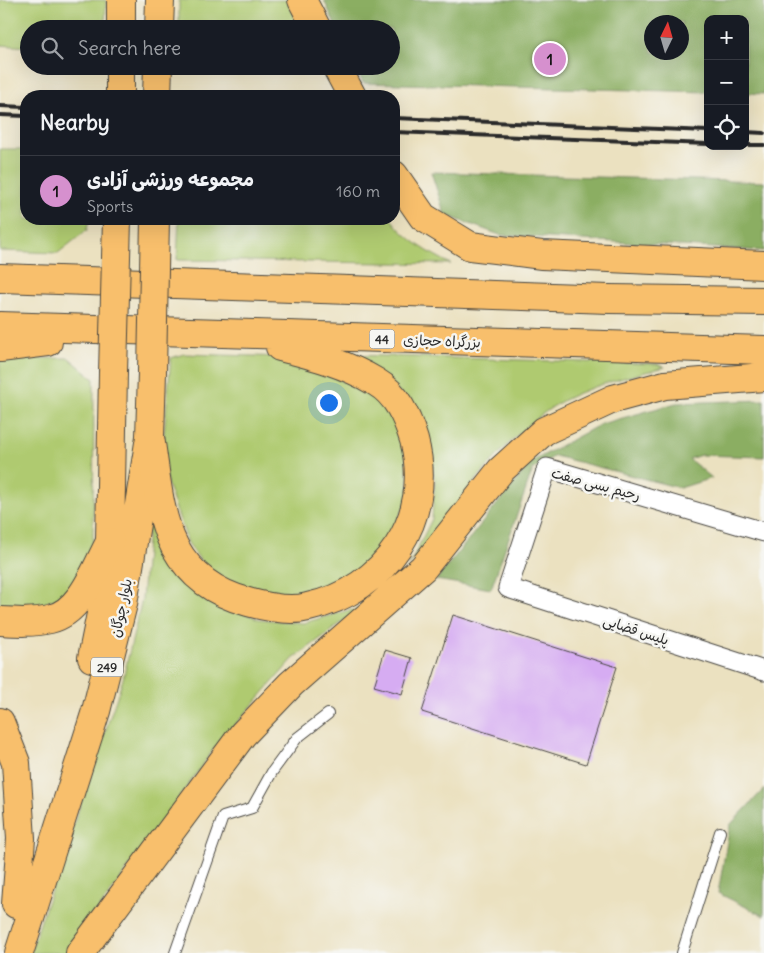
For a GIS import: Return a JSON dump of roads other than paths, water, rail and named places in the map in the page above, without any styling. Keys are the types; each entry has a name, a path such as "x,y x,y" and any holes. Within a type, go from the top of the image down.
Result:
{"main road":[{"path":"121,0 121,20"},
{"path":"159,20 160,0"},
{"path":"302,0 312,20"},
{"path":"120,75 120,90"},
{"path":"157,90 158,75"},
{"path":"341,75 349,90"},
{"path":"400,184 423,217 470,246 542,256 764,265"},
{"name":"بلوار چوگان","path":"0,951 92,657 107,584 110,542 117,225"},
{"name":"بلوار چوگان","path":"19,953 96,711 124,604 150,437 155,225"},
{"path":"0,278 590,298 764,301"},
{"name":"بزرگراه حجازی","path":"0,326 232,335 764,350"},
{"path":"0,348 74,339 84,329"},
{"path":"150,437 162,509 175,546 196,576 230,597 267,607 307,608 345,595 371,578 397,551 416,505 418,454 407,416 394,398 377,382 348,368 316,356 232,335"},
{"path":"80,953 243,734 291,684 423,568 501,470 544,431 613,399 664,385 764,377"},
{"path":"0,621 32,622 53,619 73,606 110,542"},
{"path":"0,722 16,763 22,839 16,904"}],"street":[{"name":"رحیم بسی صفت","path":"508,588 547,468 764,532"},
{"name":"پلیس قضایی","path":"508,588 764,671"}],"lane":[{"path":"175,953 223,817 252,808 272,772 297,738 328,714"},
{"path":"682,953 720,832"}],"railway":[{"path":"0,106 20,107"},
{"path":"0,115 20,116"},
{"path":"400,118 704,131"},
{"path":"400,132 704,144"},
{"path":"749,132 764,133"},
{"path":"749,145 764,145"}],"place":[{"name":"مجموعه ورزشی آزادی","path":"550,59"}]}
